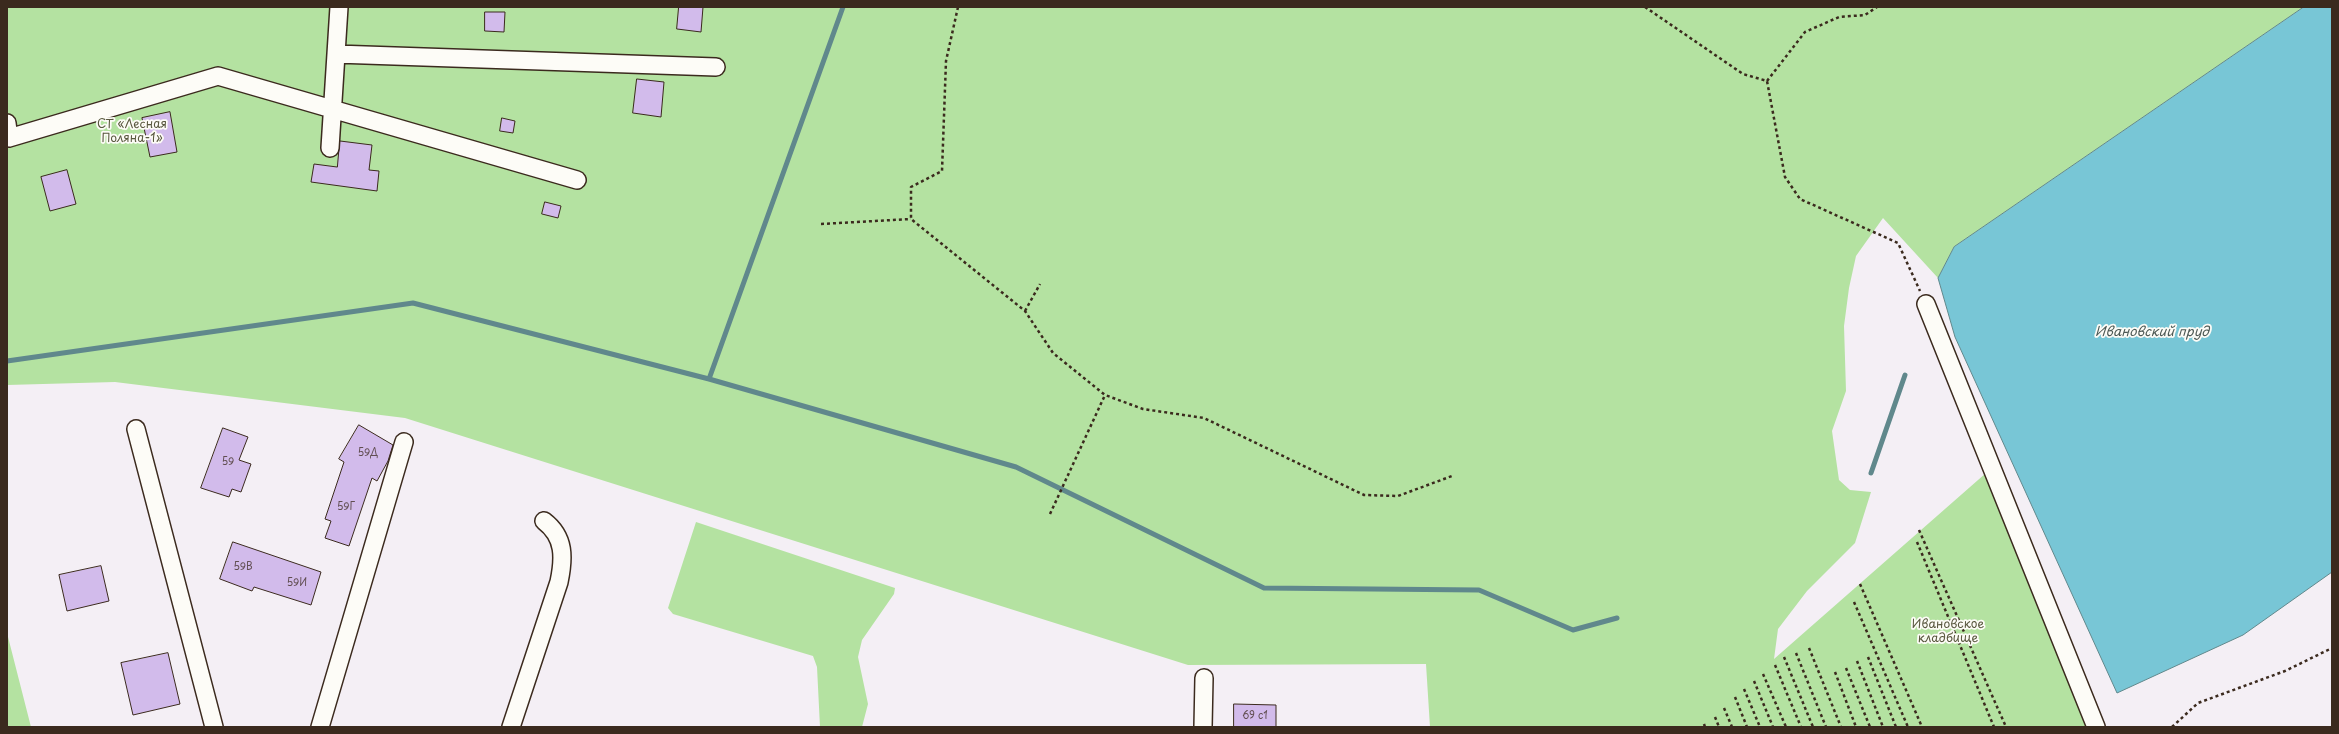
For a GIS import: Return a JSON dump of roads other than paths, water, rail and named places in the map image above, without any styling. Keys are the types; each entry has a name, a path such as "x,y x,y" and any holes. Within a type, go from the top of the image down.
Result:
{"lane":[{"path":"330,148 339,7"},
{"path":"336,54 716,67"},
{"path":"7,123 9,138 218,76 577,180"},
{"path":"1926,304 2096,727"},
{"path":"136,429 214,727"},
{"path":"320,727 404,442"},
{"path":"511,727 559,582 563,561 553,528 544,521"},
{"path":"1203,727 1204,678"}],"water":[{"name":"Ивановский пруд","path":"2304,7 2332,7 2332,572 2243,635 2117,693 1955,337 1938,278 1954,247"}],"waterway":[{"path":"709,379 843,7"},
{"path":"7,361 413,303 709,379 1016,467 1264,588 1479,590 1573,630 1617,618"},
{"path":"1871,473 1905,375"}],"park label":[{"name":"СТ «Лесная Поляна-1»","path":"132,132"},
{"name":"Ивановское кладбище","path":"1948,632"}]}
